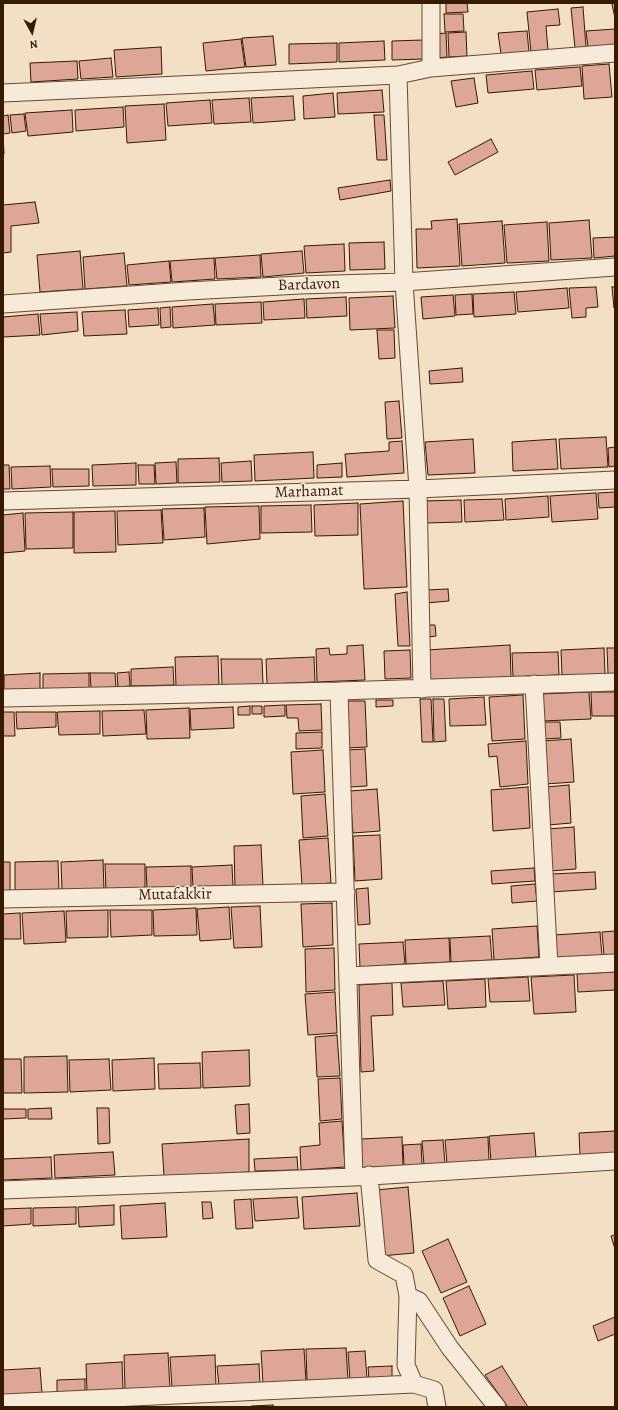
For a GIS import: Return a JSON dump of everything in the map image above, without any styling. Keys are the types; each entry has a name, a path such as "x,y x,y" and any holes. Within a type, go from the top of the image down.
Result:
{"street":[{"path":"431,3 431,68"},
{"path":"3,94 398,75 431,68 615,53"},
{"path":"398,75 404,282 418,489 422,689"},
{"name":"Bardavon","path":"3,304 188,291 300,285 404,282 615,267"},
{"name":"Marhamat","path":"3,501 418,489 615,480"},
{"path":"3,698 422,689 615,682"},
{"path":"534,684 549,966"},
{"path":"339,691 348,976 362,1176 377,1260 404,1275 408,1296 406,1365 414,1384"},
{"name":"Mutafakkir","path":"3,899 346,892"},
{"path":"348,976 615,963"},
{"path":"3,1190 362,1176 615,1161"},
{"path":"408,1296 419,1301 450,1348 497,1407"},
{"path":"3,1403 414,1384 434,1390 437,1407"}],"building":[{"path":"446,3 467,3 468,12 446,13"},
{"path":"615,3 615,18 612,4"},
{"path":"583,7 586,47 575,48 571,8"},
{"path":"558,9 560,25 546,26 548,50 531,52 527,12"},
{"path":"444,14 463,14 464,31 445,32"},
{"path":"615,29 615,45 588,47 586,31"},
{"path":"527,31 529,52 501,54 498,33"},
{"path":"466,32 467,56 449,57 448,33"},
{"path":"446,33 447,57 436,58 435,34"},
{"path":"273,36 276,65 246,67 242,38"},
{"path":"241,39 245,67 206,71 203,43"},
{"path":"423,40 423,59 392,60 392,41"},
{"path":"384,41 385,60 339,62 339,43"},
{"path":"337,43 337,62 289,64 289,44"},
{"path":"161,47 162,74 116,77 114,50"},
{"path":"111,58 113,77 81,79 79,61"},
{"path":"77,61 78,79 31,82 30,63"},
{"path":"609,64 612,97 584,99 582,66"},
{"path":"580,67 582,86 537,90 535,70"},
{"path":"532,71 534,89 488,93 486,75"},
{"path":"474,78 478,103 456,107 451,81"},
{"path":"382,90 384,112 338,114 337,93"},
{"path":"333,93 335,117 304,119 303,96"},
{"path":"293,96 295,120 253,123 251,98"},
{"path":"249,98 251,122 214,124 212,100"},
{"path":"210,100 212,123 168,126 166,103"},
{"path":"164,104 166,140 127,143 125,106"},
{"path":"123,107 124,127 76,131 75,110"},
{"path":"72,110 73,132 28,136 25,113"},
{"path":"24,114 26,131 12,133 10,115"},
{"path":"8,115 10,133 3,134 3,116"},
{"path":"374,115 384,115 387,160 377,160"},
{"path":"491,139 498,152 455,175 448,162"},
{"path":"390,180 391,191 340,200 338,188"},
{"path":"35,202 39,223 11,226 11,252 3,253 3,205"},
{"path":"457,219 460,266 417,268 416,229 432,229 431,221"},
{"path":"589,220 592,258 551,260 549,223"},
{"path":"502,221 505,263 462,266 459,224"},
{"path":"547,222 549,261 507,263 504,225"},
{"path":"615,237 615,256 594,258 593,238"},
{"path":"384,242 385,269 350,270 349,243"},
{"path":"344,244 345,271 306,273 304,246"},
{"path":"80,251 83,289 40,292 37,255"},
{"path":"302,251 304,273 263,277 261,254"},
{"path":"124,253 127,286 85,289 83,257"},
{"path":"260,255 261,277 217,279 215,258"},
{"path":"214,258 215,279 172,282 170,261"},
{"path":"169,261 171,282 129,285 127,265"},
{"path":"596,287 598,307 586,308 586,317 572,318 569,288"},
{"path":"612,287 615,287 615,308 614,308"},
{"path":"567,288 569,308 518,312 516,292"},
{"path":"514,292 516,314 474,317 473,294"},
{"path":"472,294 473,314 456,315 455,295"},
{"path":"453,295 455,316 423,319 421,297"},
{"path":"393,296 395,328 350,330 349,298"},
{"path":"346,297 347,316 307,318 306,299"},
{"path":"304,299 305,318 264,320 263,302"},
{"path":"261,302 262,323 216,325 215,304"},
{"path":"213,304 215,325 173,328 172,307"},
{"path":"170,307 171,327 161,328 160,308"},
{"path":"158,308 159,325 129,327 128,310"},
{"path":"125,310 127,334 84,336 82,312"},
{"path":"77,312 78,331 42,335 40,314"},
{"path":"38,314 40,335 3,337 3,317"},
{"path":"377,330 394,330 395,358 379,359"},
{"path":"462,368 463,382 430,384 429,371"},
{"path":"399,401 402,438 387,439 385,402"},
{"path":"606,437 608,467 561,469 559,439"},
{"path":"473,439 475,473 428,475 425,442"},
{"path":"556,439 558,469 513,471 512,442"},
{"path":"402,441 404,473 347,477 345,454 389,451 389,442"},
{"path":"615,447 615,466 609,467 608,448"},
{"path":"313,452 314,478 255,481 254,455"},
{"path":"219,458 220,482 178,483 178,459"},
{"path":"251,461 252,481 222,482 221,463"},
{"path":"176,462 177,483 156,484 155,463"},
{"path":"136,463 136,485 93,486 92,465"},
{"path":"342,463 342,477 317,478 317,465"},
{"path":"3,465 9,465 10,489 3,489"},
{"path":"138,465 154,465 155,484 139,484"},
{"path":"50,466 51,487 12,489 11,467"},
{"path":"52,469 89,469 89,486 53,487"},
{"path":"615,492 615,507 599,508 598,493"},
{"path":"596,493 598,519 552,522 550,496"},
{"path":"548,496 549,517 506,520 505,499"},
{"path":"502,499 504,520 465,522 464,500"},
{"path":"461,500 462,522 425,523 424,501"},
{"path":"403,501 407,587 364,589 360,504"},
{"path":"358,503 358,535 315,536 314,505"},
{"path":"311,505 312,532 261,533 261,506"},
{"path":"259,506 260,539 207,544 205,507"},
{"path":"204,508 205,537 164,540 162,509"},
{"path":"161,510 163,543 118,545 117,511"},
{"path":"115,511 116,552 74,553 74,512"},
{"path":"73,512 73,548 26,549 25,513"},
{"path":"23,513 25,551 3,553 3,515"},
{"path":"448,589 449,601 426,603 426,590"},
{"path":"407,592 410,646 398,646 395,594"},
{"path":"428,625 435,625 436,636 428,637"},
{"path":"363,645 365,680 317,682 316,649 329,648 330,655 347,654 347,646"},
{"path":"510,645 511,677 427,681 426,650"},
{"path":"604,648 605,674 562,675 561,650"},
{"path":"607,648 615,648 615,674 608,674"},
{"path":"410,650 411,678 385,679 384,651"},
{"path":"558,652 559,675 513,677 512,653"},
{"path":"218,656 219,685 176,686 175,657"},
{"path":"314,657 315,682 267,684 266,659"},
{"path":"221,659 262,659 263,684 222,685"},
{"path":"173,667 174,685 131,686 131,669"},
{"path":"129,672 130,686 118,687 117,673"},
{"path":"40,673 40,689 4,690 4,675"},
{"path":"89,673 89,688 43,689 43,674"},
{"path":"90,673 115,673 116,687 91,688"},
{"path":"589,692 591,719 542,721 541,694"},
{"path":"591,692 615,692 615,716 592,716"},
{"path":"523,695 525,739 492,741 489,697"},
{"path":"484,697 486,725 450,726 449,699"},
{"path":"420,699 431,699 433,742 422,742"},
{"path":"433,699 444,699 446,741 434,742"},
{"path":"376,700 393,700 393,706 376,707"},
{"path":"344,701 365,701 367,747 347,748"},
{"path":"321,704 322,730 299,731 298,718 287,718 286,705"},
{"path":"285,705 285,716 264,717 264,706"},
{"path":"250,706 250,715 238,715 238,707"},
{"path":"252,706 262,706 262,714 252,714"},
{"path":"233,707 234,728 191,730 190,709"},
{"path":"189,708 190,738 147,739 146,710"},
{"path":"144,710 146,734 103,736 102,711"},
{"path":"100,711 100,734 59,735 57,712"},
{"path":"3,712 14,712 15,736 3,736"},
{"path":"16,712 56,712 56,727 17,729"},
{"path":"542,722 560,722 561,738 543,739"},
{"path":"322,732 322,748 296,749 296,733"},
{"path":"571,739 574,782 545,784 543,741"},
{"path":"526,741 528,784 500,787 497,756 489,757 488,744"},
{"path":"365,749 367,786 350,787 348,750"},
{"path":"323,750 325,792 293,794 291,752"},
{"path":"569,785 571,823 548,825 546,787"},
{"path":"528,787 530,828 493,831 491,790"},
{"path":"377,789 380,831 353,833 350,791"},
{"path":"325,794 328,836 303,838 301,796"},
{"path":"574,827 576,869 550,871 548,829"},
{"path":"380,835 382,879 355,881 353,836"},
{"path":"328,838 331,883 302,885 299,840"},
{"path":"261,845 263,886 235,887 234,846"},
{"path":"103,860 104,890 62,891 61,862"},
{"path":"58,861 59,891 15,892 15,862"},
{"path":"3,862 10,862 10,891 3,892"},
{"path":"105,864 145,864 145,889 106,890"},
{"path":"232,865 233,887 193,888 192,867"},
{"path":"191,866 191,888 147,889 146,867"},
{"path":"534,868 535,881 492,884 491,871"},
{"path":"595,872 596,889 551,892 551,874"},
{"path":"535,884 537,901 512,903 511,886"},
{"path":"368,888 370,924 358,925 356,889"},
{"path":"332,903 333,945 303,947 301,904"},
{"path":"260,906 262,947 234,948 231,907"},
{"path":"229,907 231,939 200,941 197,909"},
{"path":"196,908 197,935 154,936 153,910"},
{"path":"108,910 108,937 67,938 66,911"},
{"path":"110,910 152,910 152,935 111,937"},
{"path":"64,911 66,942 24,944 22,913"},
{"path":"20,913 21,939 3,939 3,914"},
{"path":"537,926 539,957 494,960 492,929"},
{"path":"615,931 615,955 604,955 602,932"},
{"path":"600,932 602,956 556,958 554,935"},
{"path":"490,936 492,960 451,962 450,938"},
{"path":"449,938 450,962 406,964 405,940"},
{"path":"403,942 405,964 360,967 359,944"},
{"path":"334,948 335,990 306,992 305,949"},
{"path":"615,972 615,990 578,992 577,974"},
{"path":"574,975 576,1012 534,1014 531,977"},
{"path":"528,977 530,1001 490,1002 488,979"},
{"path":"485,979 486,1007 448,1009 446,981"},
{"path":"443,981 445,1005 403,1007 401,983"},
{"path":"392,983 393,1015 371,1016 374,1071 361,1072 359,985"},
{"path":"335,992 337,1033 308,1035 305,994"},
{"path":"337,1035 340,1076 317,1077 315,1037"},
{"path":"249,1050 250,1086 203,1088 202,1052"},
{"path":"67,1056 68,1092 24,1093 24,1057"},
{"path":"154,1058 155,1089 113,1091 112,1060"},
{"path":"3,1059 21,1059 22,1093 3,1093"},
{"path":"109,1059 111,1090 70,1092 69,1060"},
{"path":"200,1063 201,1088 159,1089 158,1064"},
{"path":"340,1078 342,1119 320,1121 318,1079"},
{"path":"249,1104 250,1133 237,1134 235,1105"},
{"path":"51,1108 52,1119 28,1119 28,1109"},
{"path":"97,1108 109,1108 110,1143 98,1144"},
{"path":"3,1109 26,1109 26,1118 3,1119"},
{"path":"342,1121 345,1167 301,1170 300,1147 320,1145 319,1123"},
{"path":"615,1131 615,1153 580,1155 579,1133"},
{"path":"534,1133 536,1158 491,1161 489,1136"},
{"path":"402,1137 403,1166 362,1169 361,1139"},
{"path":"488,1137 489,1161 447,1164 445,1140"},
{"path":"249,1139 249,1172 164,1176 162,1144"},
{"path":"443,1140 445,1164 424,1165 422,1141"},
{"path":"421,1144 422,1165 404,1166 403,1145"},
{"path":"113,1152 115,1175 55,1178 54,1155"},
{"path":"51,1157 52,1178 3,1180 3,1159"},
{"path":"297,1157 298,1170 255,1171 254,1159"},
{"path":"408,1187 414,1253 381,1256 376,1190"},
{"path":"357,1193 360,1226 304,1229 302,1197"},
{"path":"297,1197 299,1218 255,1221 253,1199"},
{"path":"251,1199 253,1228 236,1229 234,1200"},
{"path":"202,1202 211,1202 213,1218 203,1219"},
{"path":"165,1203 167,1237 122,1239 120,1206"},
{"path":"114,1205 114,1225 79,1227 78,1207"},
{"path":"76,1207 76,1224 33,1226 33,1208"},
{"path":"31,1208 31,1224 3,1226 3,1209"},
{"path":"615,1235 615,1249 611,1236"},
{"path":"448,1239 467,1282 441,1293 422,1251"},
{"path":"469,1286 486,1324 460,1336 443,1298"},
{"path":"615,1317 615,1334 598,1341 593,1326"},
{"path":"346,1348 348,1380 307,1382 306,1349"},
{"path":"304,1349 306,1382 263,1384 261,1351"},
{"path":"365,1351 367,1379 350,1380 348,1352"},
{"path":"168,1353 170,1389 125,1390 124,1355"},
{"path":"215,1355 216,1387 172,1388 170,1357"},
{"path":"122,1362 123,1390 87,1392 86,1364"},
{"path":"259,1364 260,1384 219,1386 217,1366"},
{"path":"392,1366 392,1377 369,1379 368,1367"},
{"path":"502,1366 528,1407 508,1407 485,1375"},
{"path":"40,1368 42,1393 3,1395 3,1370"},
{"path":"85,1379 85,1392 57,1393 57,1380"},
{"path":"273,1405 274,1407 251,1407 251,1406"}]}
